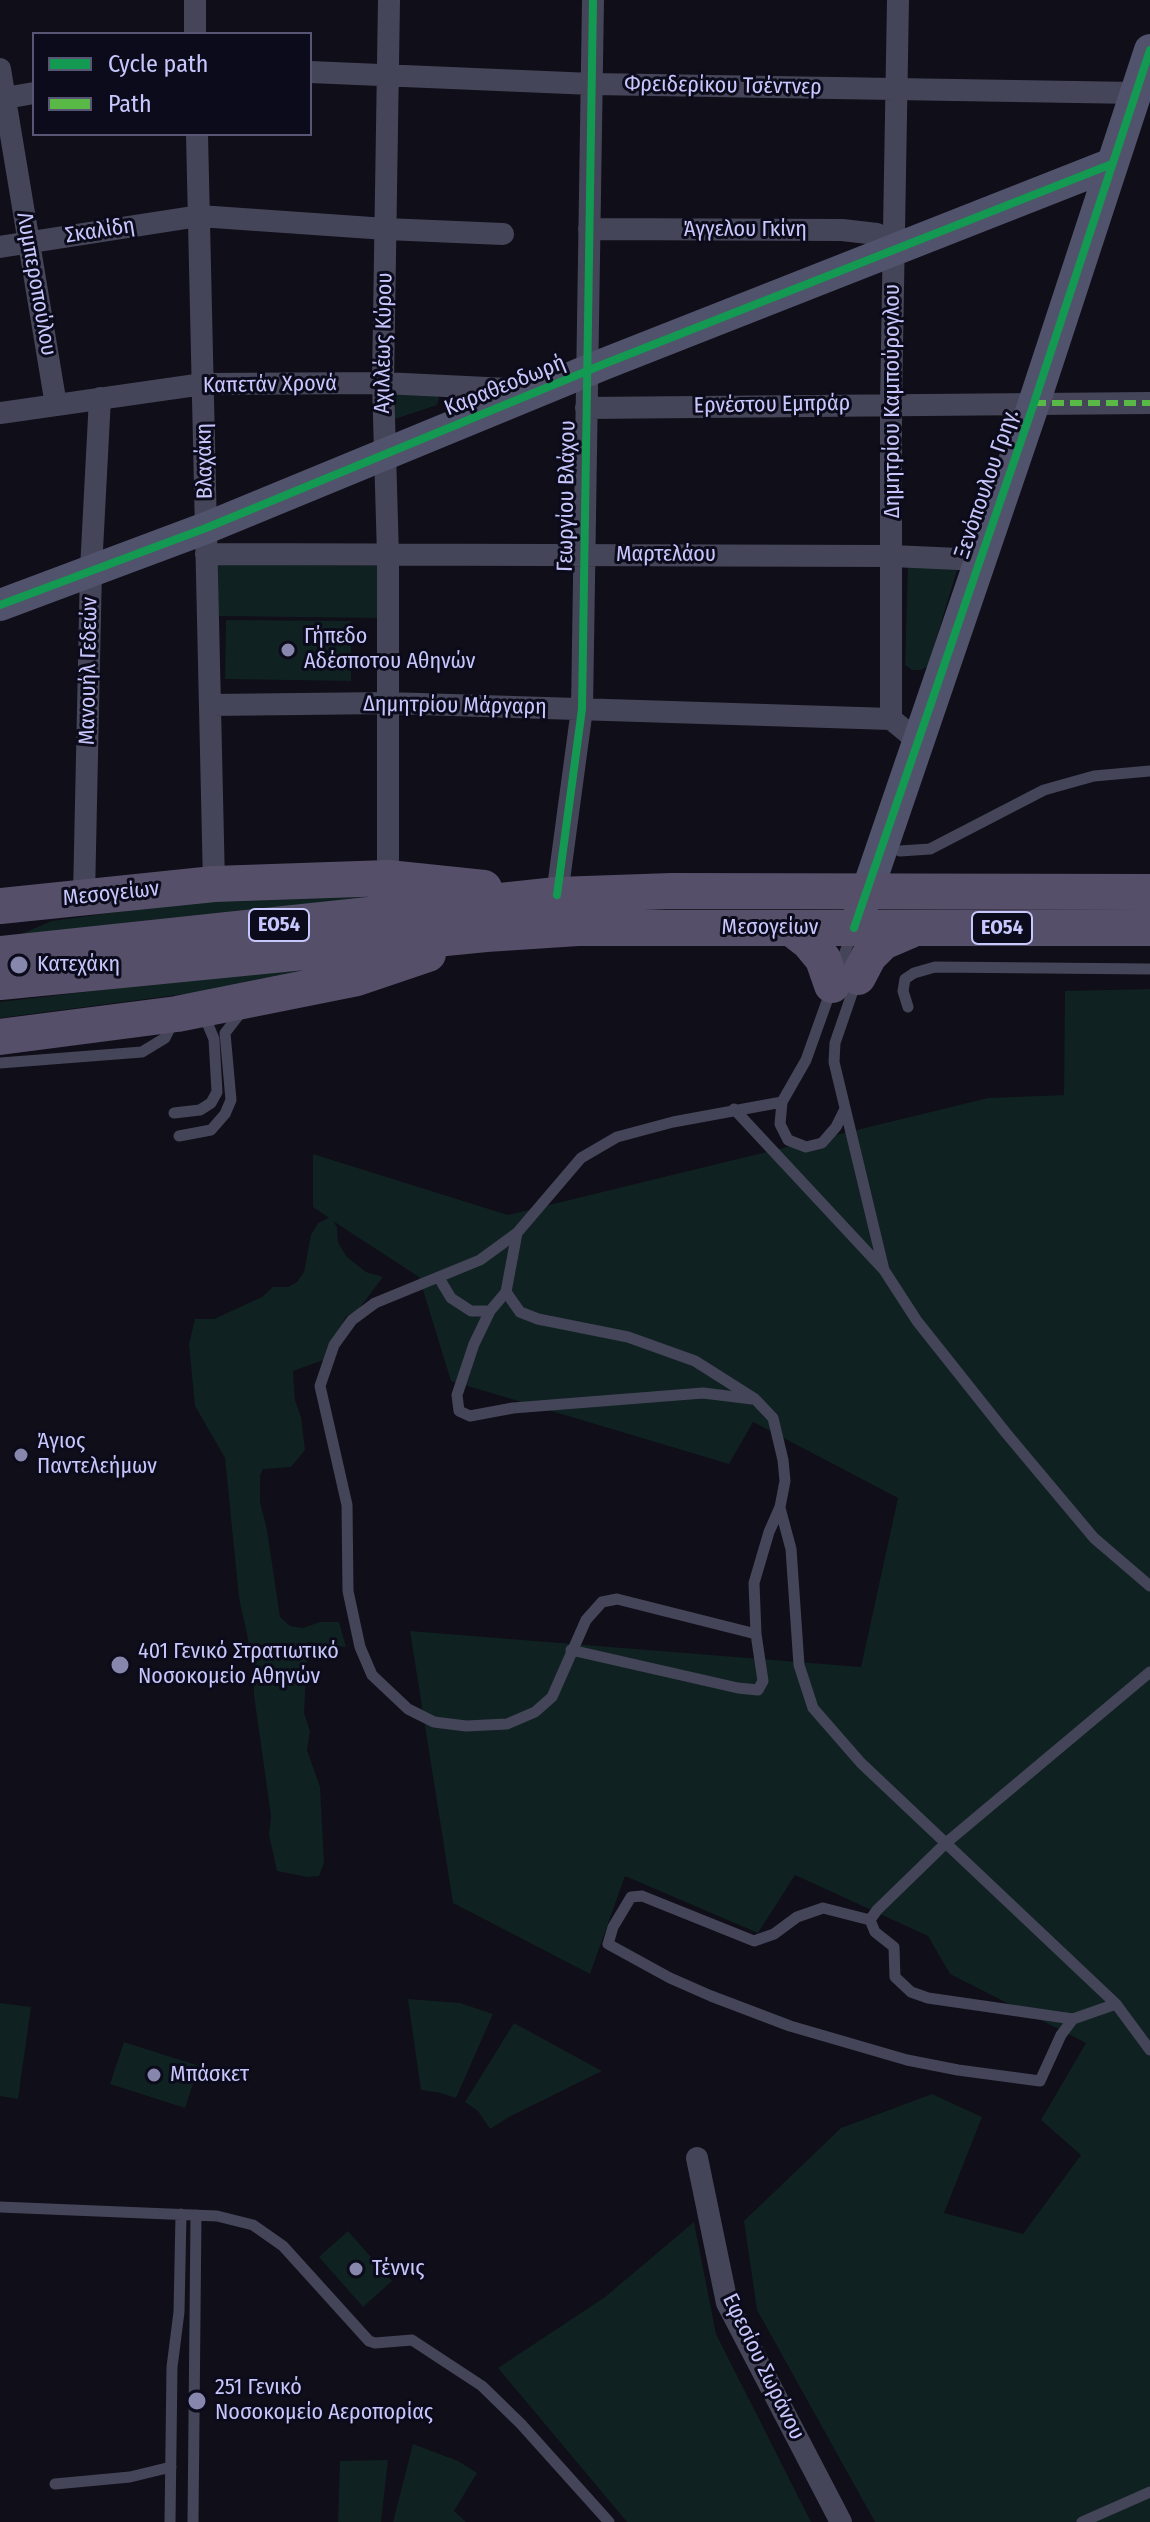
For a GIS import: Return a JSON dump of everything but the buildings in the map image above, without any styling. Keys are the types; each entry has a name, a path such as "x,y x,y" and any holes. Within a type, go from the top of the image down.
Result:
{"main road":[{"name":"Μεσογείων","path":"0,906 214,884 388,878 557,895"},
{"name":"Μεσογείων","path":"0,954 557,895 672,891 1150,892"},
{"name":"Μεσογείων","path":"0,982 486,934 578,928 1150,928"},
{"path":"791,928 809,942 845,981 883,942 901,932 920,928"},
{"name":"Μεσογείων","path":"0,1037 189,1011 357,978 486,934"}],"street":[{"path":"195,0 195,32"},
{"name":"Αχιλλέως Κύρου","path":"388,878 388,556 383,383 389,0"},
{"name":"Γεωργίου Βλάχου","path":"557,895 582,709 593,0"},
{"name":"Δημητρίου Καμπούρογλου","path":"891,719 891,404 898,0"},
{"name":"Ξενόπουλου Γρηγ.","path":"881,893 894,813 1112,164 1137,112 1149,58"},
{"name":"Λυμπεροπούλου","path":"0,69 2,98 56,405"},
{"name":"Φρειδερίκου Τσέντνερ","path":"312,72 592,84 895,89 1137,112"},
{"path":"2,98 32,93"},
{"name":"Βλαχάκη","path":"197,136 214,884"},
{"name":"Καραθεοδωρή","path":"0,605 91,569 206,541 384,453 1112,164"},
{"path":"199,216 503,234"},
{"name":"Σκαλίδη","path":"0,247 199,216"},
{"name":"Άγγελου Γκίνη","path":"589,229 842,230 877,234 894,250"},
{"name":"Καπετάν Χρονά","path":"0,413 203,384 383,383 541,391"},
{"name":"Μανουήλ Γεδεών","path":"84,896 91,569 100,398"},
{"name":"Ερνέστου Εμπράρ","path":"586,408 1150,403"},
{"name":"Μαρτελάου","path":"206,541 388,556 892,556 981,560"},
{"name":"Δημητρίου Μάργαρη","path":"210,705 388,703 891,719"},
{"path":"891,719 919,742"},
{"name":"Ξενόπουλου Γρηγ.","path":"854,928 881,893 900,851 894,813"},
{"path":"881,893 899,908 908,921 920,928"},
{"name":"Εφεσίου Σωράνου","path":"697,2158 727,2303 841,2522"}],"lane":[{"path":"900,851 930,849 1044,790 1094,776 1150,771"},
{"path":"854,928 834,1062 884,1270"},
{"path":"845,1109 836,1127 822,1143 806,1147 788,1140 780,1124 782,1102 860,957 854,928"},
{"path":"908,1007 903,991 905,979 935,967 1150,969"},
{"path":"179,1136 211,1130 225,1114 231,1100 225,1033 251,999"},
{"path":"0,1063 142,1052 165,1038 189,1011 214,1039 217,1092 211,1103 200,1110 174,1113"},
{"path":"756,1634 617,1599 602,1602 586,1620 552,1697 535,1712 507,1724 466,1726 434,1722 408,1709 372,1675 360,1647 348,1591 347,1505 320,1386 334,1345 352,1320 375,1303 480,1260 517,1233 581,1158 617,1137 734,1109 782,1102"},
{"path":"734,1109 884,1270 917,1321 1094,1538 1150,1586"},
{"path":"517,1233 506,1292 490,1311 474,1344 457,1395 459,1411 470,1416 513,1408 703,1393 755,1399"},
{"path":"439,1278 451,1298 471,1311 490,1311"},
{"path":"506,1292 520,1312 538,1319 628,1337 695,1361 755,1399 773,1418 783,1460 785,1481 780,1507 754,1583 756,1634 763,1681 758,1690 571,1650"},
{"path":"780,1507 791,1549 799,1665 813,1708 861,1763 1116,2004 1150,2050"},
{"path":"870,1920 946,1843 1150,1672"},
{"path":"870,1920 823,1908 797,1917 774,1934 754,1941 642,1896 631,1897 613,1927 608,1944 670,1978 790,2026 907,2060 958,2070 1040,2081 1061,2035 1073,2019"},
{"path":"870,1920 875,1932 894,1947 895,1977 911,1992 928,1998 1073,2019 1116,2004"},
{"path":"0,2207 217,2216 253,2225 283,2246 369,2341 412,2340 482,2386 521,2424 609,2522"},
{"path":"170,2522 172,2367 179,2312 181,2214"},
{"path":"193,2522 196,2215"},
{"path":"55,2484 130,2477 171,2467"},
{"path":"1082,2522 1150,2492"}],"shaded area":[{"path":"393,390 435,394 439,398 437,405 392,420"},
{"path":"216,564 380,566 380,618 216,616"},
{"path":"908,564 958,567 928,666 921,670 912,670 905,665"},
{"name":"Γήπεδο Αδέσποτου Αθηνών","path":"226,620 351,621 351,681 225,679"},
{"path":"333,891 436,894 4,941 52,921 184,903"},
{"path":"338,962 254,985 0,1018 0,1002"},
{"path":"1150,989 1150,2522 875,2522 757,2310 744,2221 841,2128 932,2094 982,2117 944,2213 1023,2234 1081,2155 1041,2120 1086,2043 950,1974 928,1936 795,1875 758,1933 625,1876 590,1974 453,1903 410,1631 861,1667 898,1498 753,1422 729,1464 451,1381 419,1277 333,1221 337,1227 338,1242 346,1256 366,1272 383,1277 358,1310 346,1316 337,1336 335,1356 293,1371 305,1450 291,1467 263,1469 260,1476 260,1502 280,1617 290,1626 303,1628 320,1622 339,1622 346,1647 308,1642 304,1713 310,1731 307,1750 320,1787 324,1863 319,1876 307,1877 277,1871 269,1835 271,1816 254,1695 253,1662 239,1598 225,1458 195,1406 189,1344 195,1319 214,1319 262,1297 273,1287 288,1287 297,1282 304,1272 311,1235 318,1223 329,1218 313,1207 313,1154 508,1215 988,1098 1064,1095 1065,991"},
{"path":"408,1999 460,2003 493,2014 456,2098 421,2090"},
{"path":"0,2003 31,2007 18,2099 0,2096"},
{"path":"514,2023 602,2071 490,2129 478,2111 465,2102"},
{"name":"Μπάσκετ","path":"124,2042 199,2066 185,2108 110,2084"},
{"path":"694,2222 716,2334 811,2522 627,2522 498,2368 605,2297"},
{"name":"Τέννις","path":"348,2231 392,2281 363,2307 319,2257"},
{"path":"413,2444 458,2461 477,2473 454,2511 466,2522 393,2522"},
{"path":"388,2460 381,2522 338,2522 340,2461"}],"marked path":[{"path":"1034,403 1150,403"}],"cycle path":[{"path":"557,895 582,709 593,0"},
{"path":"854,928 1034,403 1150,50"},
{"path":"0,605 206,528 604,364 1112,164"}],"place":[{"name":"Γήπεδο Αδέσποτου Αθηνών","path":"288,650"},
{"name":"Κατεχάκη","path":"19,965"},
{"name":"Άγιος Παντελεήμων","path":"21,1455"},
{"name":"401 Γενικό Στρατιωτικό Νοσοκομείο Αθηνών","path":"120,1665"},
{"name":"Μπάσκετ","path":"154,2075"},
{"name":"Τέννις","path":"356,2269"},
{"name":"251 Γενικό Νοσοκομείο Αεροπορίας","path":"197,2401"}]}
